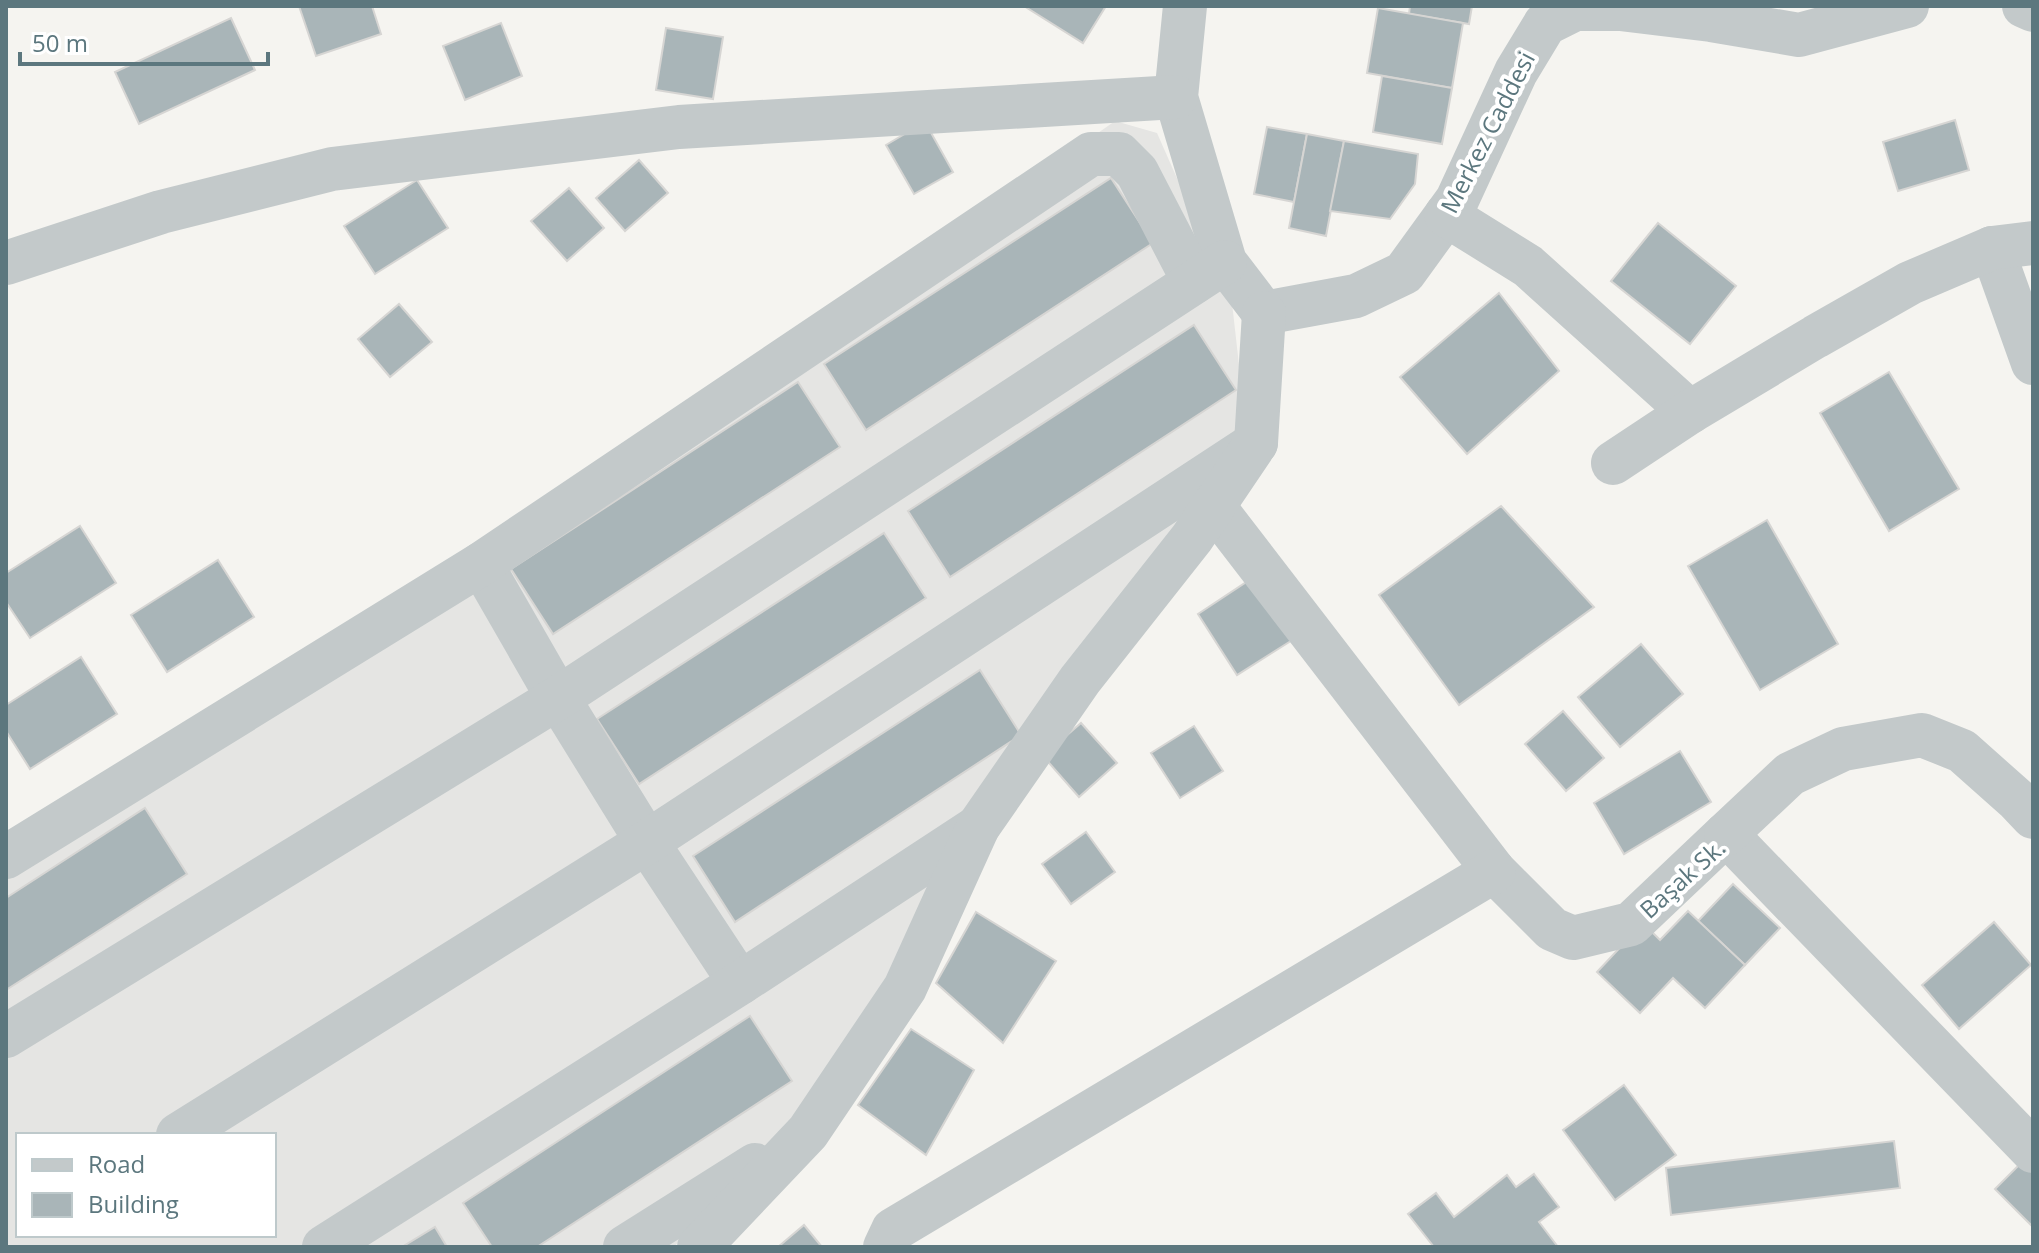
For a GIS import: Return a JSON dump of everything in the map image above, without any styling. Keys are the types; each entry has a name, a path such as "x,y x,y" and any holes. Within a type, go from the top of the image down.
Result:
{"street":[{"path":"1185,6 1176,97 1209,272"},
{"name":"Merkez Caddesi","path":"1264,313 1356,296 1404,273 1457,200 1516,72 1545,24 1575,9 1620,9 1799,35 1907,6"},
{"path":"2024,6 2033,10"},
{"path":"6,263 161,212 332,169 679,127 1176,97"},
{"path":"6,857 481,564 1091,154 1119,154 1137,172 1209,272 1264,313 1256,443 1192,538 1080,680 978,827 905,988 808,1132 699,1247"},
{"path":"1446,215 1528,266 1690,412"},
{"path":"1613,463 1690,412 1910,283 2012,245 2033,363"},
{"path":"6,1036 558,698 1209,272"},
{"path":"181,1133 647,842 1256,443"},
{"name":"Başak Sk.","path":"1214,507 1494,871 1552,929 1573,938 1631,924 1726,834 2033,1151"},
{"path":"481,564 558,698 647,842 740,983"},
{"path":"1726,834 1790,774 1843,749 1922,735 1962,751 2033,817"},
{"path":"324,1247 740,983 978,827"},
{"path":"885,1247 893,1230 1494,871"},
{"path":"625,1247 808,1132"}],"shaded area":[{"path":"1115,121 1157,133 1232,303 1245,418 797,1117 674,1247 6,1247 6,839 345,628 1017,190"}],"building":[{"path":"299,6 372,6 381,34 316,56"},
{"path":"1024,6 1106,6 1083,43"},
{"path":"1410,6 1472,6 1469,24 1409,14"},
{"path":"1378,8 1463,23 1452,88 1367,73"},
{"path":"231,18 255,70 139,124 115,72"},
{"path":"501,23 522,76 465,100 443,46"},
{"path":"666,28 723,37 713,99 656,90"},
{"path":"1382,76 1452,88 1442,144 1373,132"},
{"path":"1955,120 1969,170 1898,191 1883,142"},
{"path":"925,122 953,172 914,194 886,145"},
{"path":"1267,127 1307,134 1294,202 1254,194"},
{"path":"1307,134 1344,141 1326,236 1289,228"},
{"path":"1344,141 1418,154 1415,184 1390,219 1330,211"},
{"path":"639,160 668,193 625,231 596,198"},
{"path":"1111,178 1153,243 866,430 824,364"},
{"path":"417,180 448,228 375,274 344,226"},
{"path":"569,188 604,228 567,261 531,221"},
{"path":"1658,223 1736,286 1690,344 1611,281"},
{"path":"1499,293 1559,371 1467,454 1400,377"},
{"path":"399,304 432,342 390,377 358,339"},
{"path":"1194,325 1236,390 950,577 908,511"},
{"path":"1889,372 1959,489 1889,531 1820,413"},
{"path":"798,382 840,447 553,634 511,569"},
{"path":"1501,506 1594,607 1459,705 1379,595"},
{"path":"1767,520 1838,644 1760,690 1688,566"},
{"path":"80,526 116,583 30,638 6,602 6,573"},
{"path":"884,533 926,598 639,784 597,719"},
{"path":"218,560 254,617 167,672 131,615"},
{"path":"1254,577 1294,639 1237,675 1198,614"},
{"path":"1641,644 1683,694 1620,747 1578,697"},
{"path":"81,657 117,714 30,769 6,731 6,705"},
{"path":"980,670 1021,735 735,922 693,856"},
{"path":"1563,711 1604,758 1566,791 1525,744"},
{"path":"1081,723 1117,763 1079,797 1043,756"},
{"path":"1194,726 1223,771 1180,798 1151,753"},
{"path":"1680,751 1711,802 1624,854 1594,803"},
{"path":"145,808 187,874 6,990 6,898"},
{"path":"1086,832 1115,872 1071,904 1042,864"},
{"path":"1733,884 1780,928 1745,965 1698,921"},
{"path":"1688,911 1745,965 1705,1008 1673,978 1640,1013 1597,972 1643,923 1660,940"},
{"path":"976,912 1056,961 1003,1043 936,983"},
{"path":"1994,922 2031,965 1959,1029 1922,985"},
{"path":"750,1016 792,1081 537,1247 492,1247 463,1203"},
{"path":"911,1029 974,1070 926,1155 858,1105"},
{"path":"1624,1085 1676,1155 1615,1200 1563,1130"},
{"path":"1894,1141 1900,1188 1671,1215 1666,1168"},
{"path":"2024,1160 2033,1170 2033,1227 1995,1189"},
{"path":"1534,1174 1559,1207 1539,1222 1558,1247 1434,1247 1408,1214 1436,1193 1454,1217 1507,1175 1516,1187"},
{"path":"804,1225 822,1247 778,1247"},
{"path":"435,1227 447,1247 402,1247"}]}
